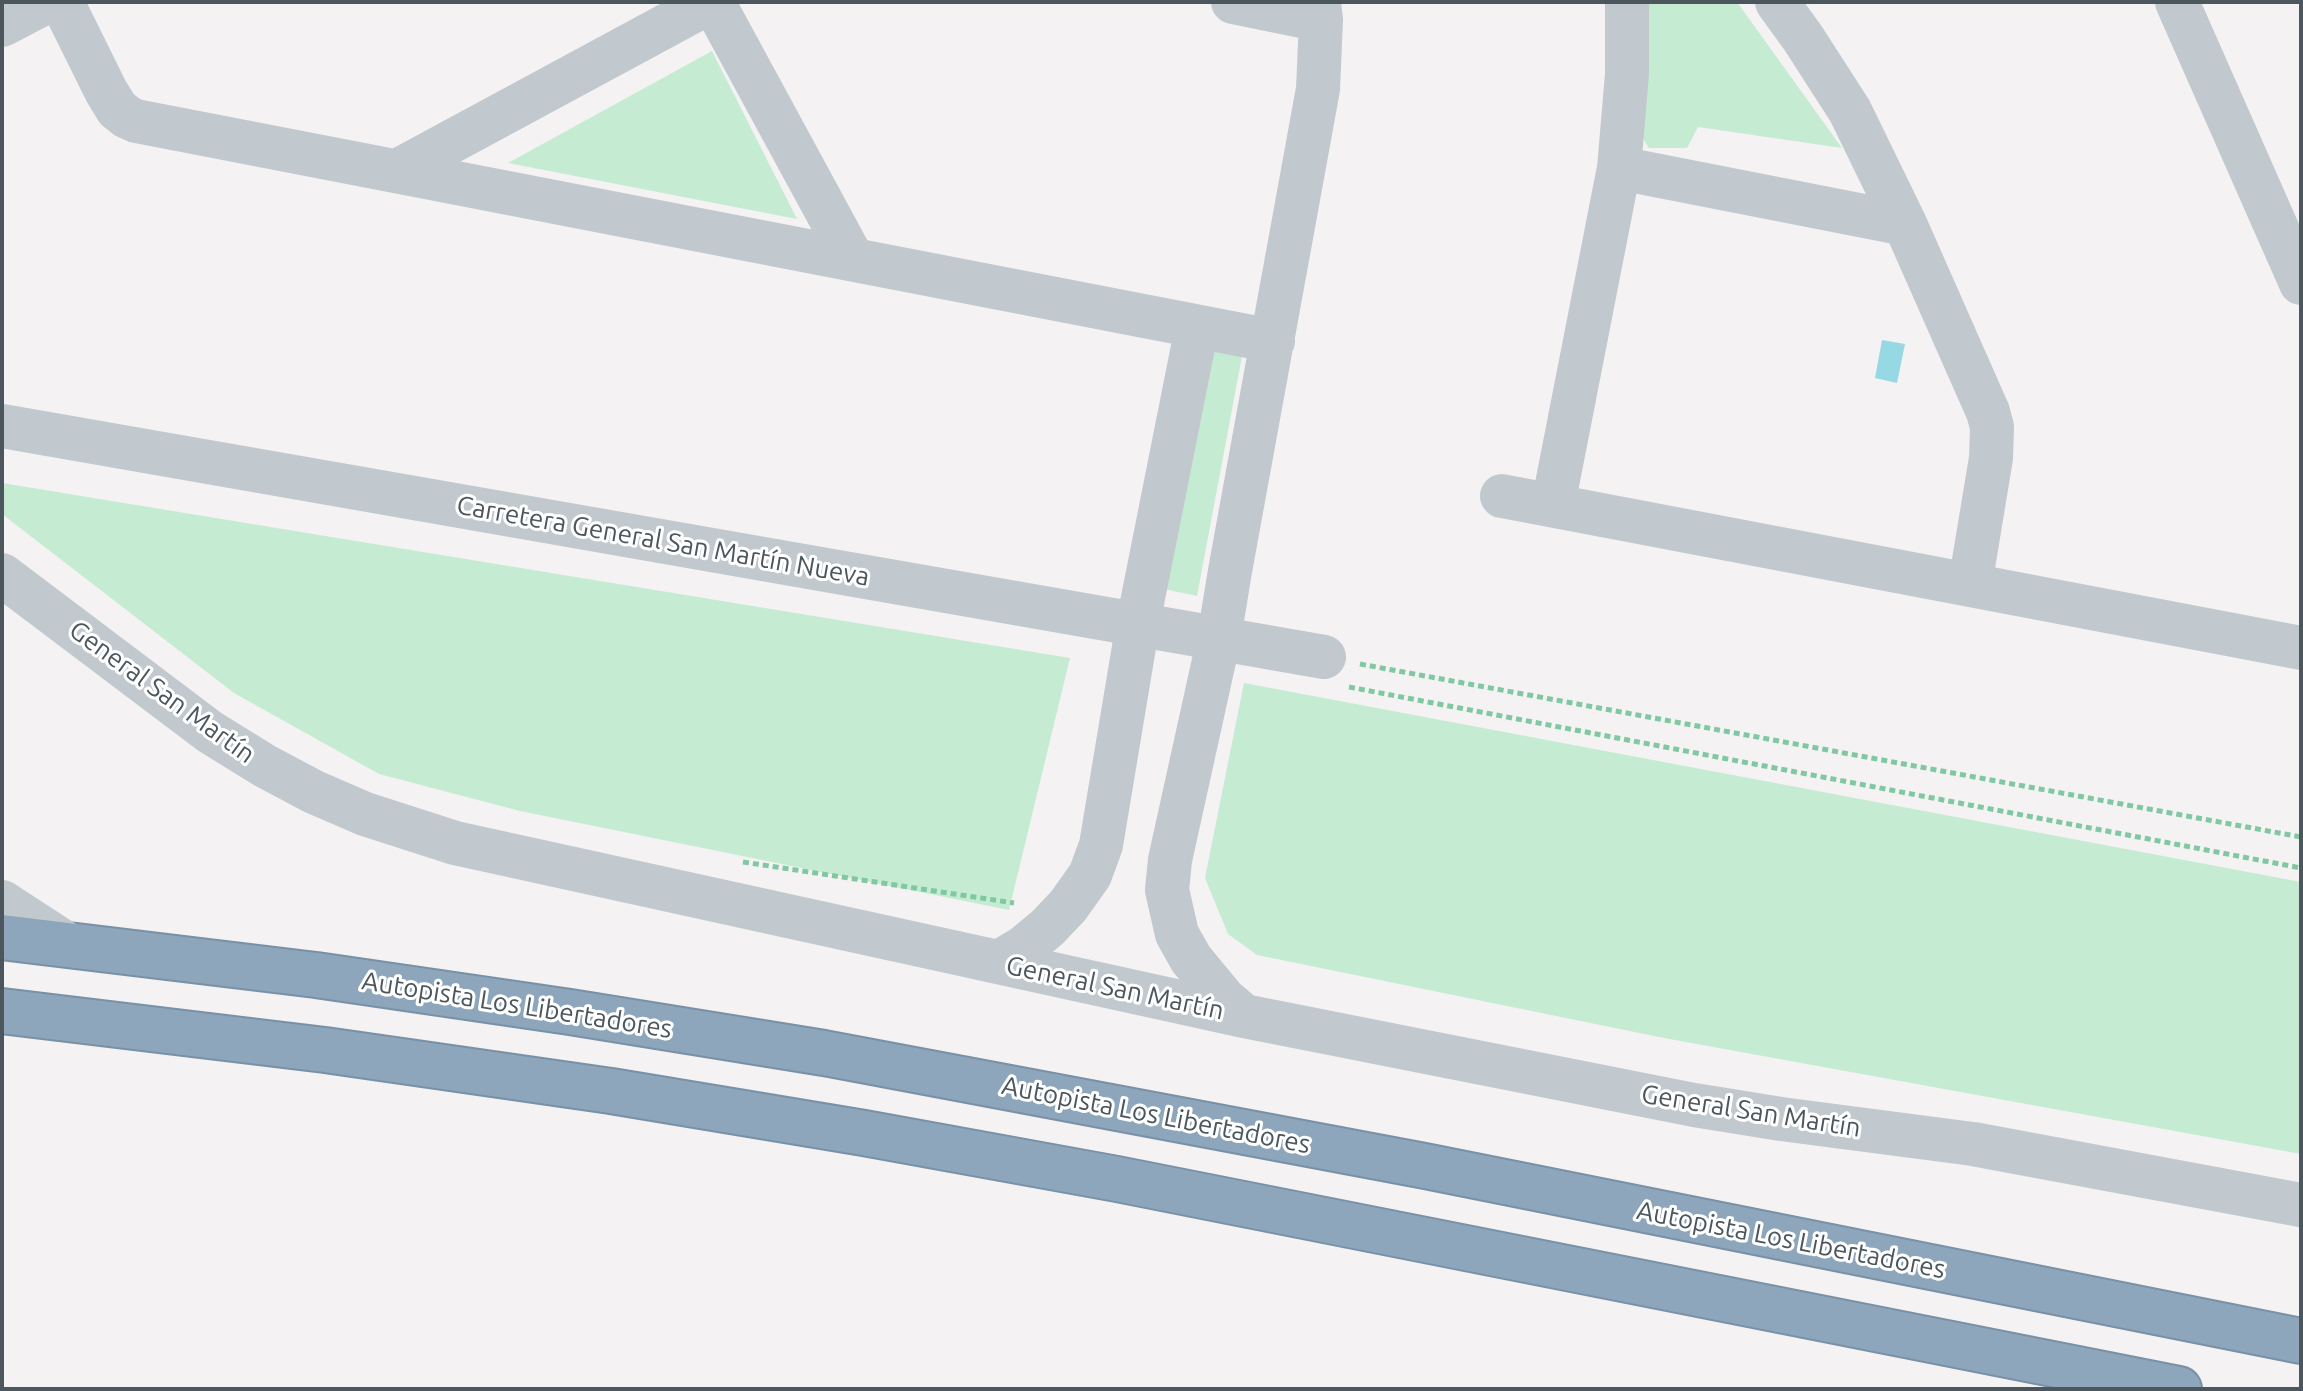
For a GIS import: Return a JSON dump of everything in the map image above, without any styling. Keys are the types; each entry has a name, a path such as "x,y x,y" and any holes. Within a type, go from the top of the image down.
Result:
{"highway":[{"name":"Autopista Los Libertadores","path":"2,937 465,996 839,1056 1425,1166 2301,1341"},
{"path":"2,1011 340,1052 611,1091 850,1130 1117,1179 2179,1389"}],"street":[{"path":"2,25 46,2"},
{"path":"62,2 117,109 136,121 1273,341"},
{"path":"397,171 712,2 852,258"},
{"path":"1233,2 1320,11 1318,89 1219,638 1170,860 1167,890 1177,934 1191,959 1224,999 1244,1016"},
{"path":"1553,505 1619,168 1627,74 1627,2"},
{"path":"1777,2 1850,111 1905,224 1988,412 1992,427 1991,458 1970,585"},
{"path":"2177,2 2301,283"},
{"path":"1619,168 1905,224"},
{"path":"999,962 1024,947 1068,906 1090,875 1101,845 1138,623 1197,327"},
{"name":"Carretera General San Martín Nueva","path":"2,426 1138,623 1219,638 1331,671"},
{"path":"1502,496 2301,648"},
{"name":"General San Martín","path":"2,575 210,732 265,766 365,814 455,843 1244,1016 1694,1105 1973,1144 2301,1205"},
{"path":"2,902 65,943"}],"path":[{"path":"1331,671 2301,837"},
{"path":"1331,671 2301,868"},
{"path":"731,860 1017,904 1025,899"}],"green space":[{"path":"1644,2 1737,2 1842,148 1698,127 1687,148 1649,148 1640,134"},
{"path":"712,51 797,219 508,163"},
{"path":"1206,343 1243,351 1197,596 1159,588"},
{"path":"2,483 1070,658 1009,910 520,811 379,774 234,693 2,514"},
{"path":"1244,683 2301,882 2301,1154 1664,1038 1257,955 1228,934 1205,878"}],"water":[{"path":"1882,340 1905,344 1897,383 1875,378"}]}
